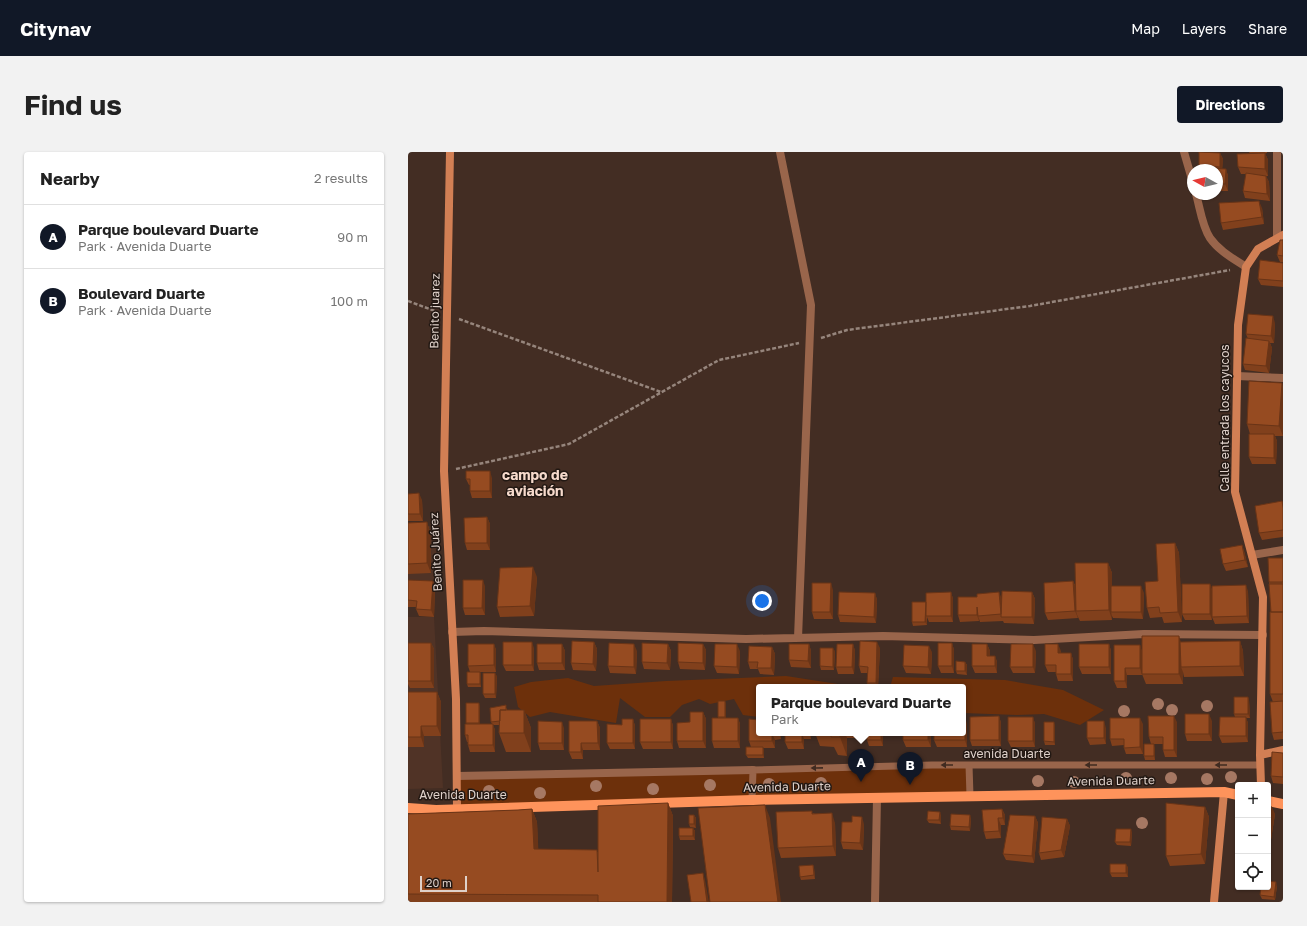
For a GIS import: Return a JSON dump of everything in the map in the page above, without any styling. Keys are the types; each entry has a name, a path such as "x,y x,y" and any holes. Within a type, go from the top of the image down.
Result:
{"main road":[{"name":"Benito juarez","path":"444,471 450,152"},
{"name":"Calle entrada los cayucos","path":"1261,782 1263,597 1235,492 1238,325 1246,268 1258,249 1280,236"},
{"name":"Benito Juárez","path":"444,471 456,699 457,809"},
{"path":"1260,755 1283,750"},
{"path":"1214,902 1224,792"},
{"name":"Avenida Duarte","path":"408,808 436,810 752,800 970,796 1224,792 1235,794"},
{"path":"1271,802 1283,804"}],"street":[{"path":"780,152 811,305 798,638"},
{"path":"1184,152 1187,164"},
{"path":"1277,152 1280,236"},
{"path":"1198,200 1210,238 1223,252 1246,268"},
{"path":"1237,376 1283,378"},
{"path":"1252,555 1283,550"},
{"path":"452,632 484,631 746,638 883,636 1034,640 1144,634 1262,635"},
{"path":"457,776 753,770"},
{"path":"875,902 877,798"}],"lane":[{"name":"avenida Duarte","path":"753,770 969,765 1260,765"},
{"path":"969,765 970,796"},
{"path":"752,800 753,770"}],"path":[{"path":"444,471 569,444 719,360 809,341 847,330 1030,306 1246,268"},
{"path":"408,301 662,392"}],"shaded area":[{"path":"435,526 437,580 408,580 408,527"},
{"path":"408,617 434,617 443,788 408,789"},
{"path":"786,676 838,684 756,684 756,717 743,715 734,699 710,704 699,699 682,705 670,717 645,717 620,698 616,723 550,712 530,717 518,707 514,687 531,682 568,678 594,686 666,681"},
{"path":"893,677 1005,680 1063,690 1104,710 1080,725 1044,714 1017,715 966,713 966,684 891,684"},
{"path":"967,767 969,794 457,809 457,776"}],"building":[{"path":"1199,152 1220,153 1220,164 1199,164"},
{"path":"1265,153 1265,169 1238,167 1237,154"},
{"path":"1223,169 1226,169 1225,184 1223,184"},
{"path":"1246,173 1266,176 1267,194 1243,191"},
{"path":"1259,201 1262,217 1221,223 1219,203"},
{"path":"1280,240 1283,240 1283,256 1277,255"},
{"path":"1260,260 1283,263 1283,281 1258,279"},
{"path":"1248,314 1273,316 1271,336 1246,334"},
{"path":"1246,338 1269,341 1266,366 1243,364"},
{"path":"1249,381 1282,383 1279,426 1247,424"},
{"path":"1249,434 1274,434 1274,458 1249,457"},
{"path":"466,471 490,471 490,491 470,491 470,479 466,479"},
{"path":"419,493 420,514 408,514 408,494"},
{"path":"1282,501 1283,530 1259,533 1255,506"},
{"path":"487,517 487,543 465,543 464,518"},
{"path":"427,522 427,563 408,564 408,523"},
{"path":"1175,543 1178,612 1160,613 1159,607 1147,608 1145,582 1158,581 1156,544"},
{"path":"1242,545 1245,560 1223,564 1220,549"},
{"path":"1268,558 1283,558 1283,582 1269,582"},
{"path":"1075,563 1108,563 1109,610 1076,611"},
{"path":"533,567 530,606 497,607 500,568"},
{"path":"408,580 433,581 431,610 416,609 417,601 408,600"},
{"path":"463,580 483,580 482,608 463,608"},
{"path":"1073,581 1075,611 1045,613 1044,583"},
{"path":"812,583 831,583 830,612 812,612"},
{"path":"1182,584 1210,584 1210,614 1182,614"},
{"path":"1269,584 1283,584 1283,612 1271,612"},
{"path":"1246,585 1247,616 1212,617 1212,586"},
{"path":"1111,586 1141,586 1141,612 1111,612"},
{"path":"1002,591 1032,592 1032,617 1001,617"},
{"path":"839,592 875,593 874,617 838,615"},
{"path":"951,592 951,616 926,616 926,593"},
{"path":"999,592 1001,614 978,616 977,607 977,615 958,615 958,597 977,597 977,594"},
{"path":"912,602 926,602 925,622 912,622"},
{"path":"1270,612 1283,612 1283,694 1270,694"},
{"path":"1142,636 1179,636 1179,674 1142,674"},
{"path":"572,641 594,642 593,664 571,663"},
{"path":"860,641 877,642 876,683 867,683 868,667 859,666"},
{"path":"1240,641 1240,666 1181,667 1180,642"},
{"path":"503,642 532,642 532,665 503,665"},
{"path":"408,643 431,643 431,681 408,681"},
{"path":"609,643 634,644 634,667 608,666"},
{"path":"642,643 668,644 667,663 642,662"},
{"path":"678,643 703,644 703,663 678,662"},
{"path":"938,643 952,643 952,666 938,666"},
{"path":"468,644 494,644 494,665 468,666"},
{"path":"537,644 562,644 562,663 537,663"},
{"path":"715,644 737,644 737,667 714,666"},
{"path":"789,644 809,644 808,661 789,660"},
{"path":"837,644 853,644 852,667 836,667"},
{"path":"972,644 987,644 987,656 995,656 995,666 972,666"},
{"path":"1011,644 1033,644 1033,667 1010,667"},
{"path":"1045,644 1058,644 1058,653 1071,653 1071,674 1056,674 1056,665 1045,665"},
{"path":"1079,644 1109,644 1109,667 1079,667"},
{"path":"904,645 929,646 928,667 903,666"},
{"path":"1114,645 1140,645 1140,668 1125,668 1125,681 1114,681"},
{"path":"749,646 772,647 771,668 757,668 758,662 748,662"},
{"path":"820,648 833,648 833,667 820,666"},
{"path":"956,661 965,662 965,671 956,671"},
{"path":"467,672 480,672 480,684 467,684"},
{"path":"483,673 495,673 495,694 483,694"},
{"path":"408,692 437,692 437,726 421,726 421,737 408,737"},
{"path":"1234,697 1248,697 1248,714 1234,714"},
{"path":"718,701 725,701 725,717 718,717"},
{"path":"1283,701 1283,732 1272,733 1270,702"},
{"path":"466,703 479,703 479,723 466,723"},
{"path":"506,705 506,710 500,710 500,721 491,722 490,708"},
{"path":"500,710 524,710 524,733 499,733"},
{"path":"690,712 703,712 703,741 677,741 677,723 690,722"},
{"path":"1185,714 1209,714 1209,734 1185,734"},
{"path":"999,716 999,740 970,740 970,717"},
{"path":"1148,716 1174,716 1174,750 1163,750 1163,737 1149,737"},
{"path":"1008,717 1033,717 1033,741 1008,741"},
{"path":"1220,717 1246,717 1246,736 1219,736"},
{"path":"712,718 738,718 738,741 712,741"},
{"path":"1110,718 1140,718 1140,747 1124,748 1124,739 1110,739"},
{"path":"622,719 633,719 633,743 607,743 607,724 622,725"},
{"path":"640,719 671,719 671,742 640,742"},
{"path":"749,719 756,720 756,736 772,736 772,741 749,741"},
{"path":"538,721 562,722 562,743 538,743"},
{"path":"569,721 597,721 598,743 581,743 581,752 569,752"},
{"path":"1087,721 1104,721 1104,738 1087,738"},
{"path":"1044,722 1054,722 1054,742 1044,741"},
{"path":"465,724 493,724 493,745 468,745 468,735 465,735"},
{"path":"785,736 802,736 802,742 785,742"},
{"path":"867,736 881,736 881,740 867,740"},
{"path":"903,736 928,736 928,740 903,740"},
{"path":"934,736 965,736 965,740 934,740"},
{"path":"1144,744 1154,744 1154,756 1144,756"},
{"path":"746,747 763,747 763,755 746,755"},
{"path":"1272,752 1283,753 1283,777 1271,776"},
{"path":"668,803 667,902 598,902 598,895 408,894 408,814 532,809 534,849 597,850 598,872 598,806"},
{"path":"1166,803 1205,807 1201,854 1166,856"},
{"path":"765,805 778,902 710,902 698,808"},
{"path":"1002,809 1003,818 998,818 999,831 984,832 982,810"},
{"path":"812,811 812,814 832,813 833,846 778,848 776,812"},
{"path":"928,811 940,812 939,820 927,820"},
{"path":"951,814 970,815 969,827 950,826"},
{"path":"689,815 694,815 694,824 689,824"},
{"path":"1010,815 1035,816 1032,856 1003,854"},
{"path":"852,816 862,817 860,843 841,842 842,822 852,822"},
{"path":"1042,817 1067,819 1061,850 1039,853"},
{"path":"679,828 693,828 693,836 679,836"},
{"path":"1116,829 1131,829 1130,842 1115,842"},
{"path":"1110,864 1126,864 1126,873 1110,873"},
{"path":"813,865 814,875 800,877 799,866"},
{"path":"703,873 707,902 691,902 687,875"},
{"path":"1271,881 1276,882 1274,897 1260,895 1261,890 1271,890"}],"place":[{"name":"Parque boulevard Duarte","path":"861,782"},
{"name":"Boulevard Duarte","path":"910,785"}],"district":[{"name":"campo de aviación","path":"535,484"}]}
